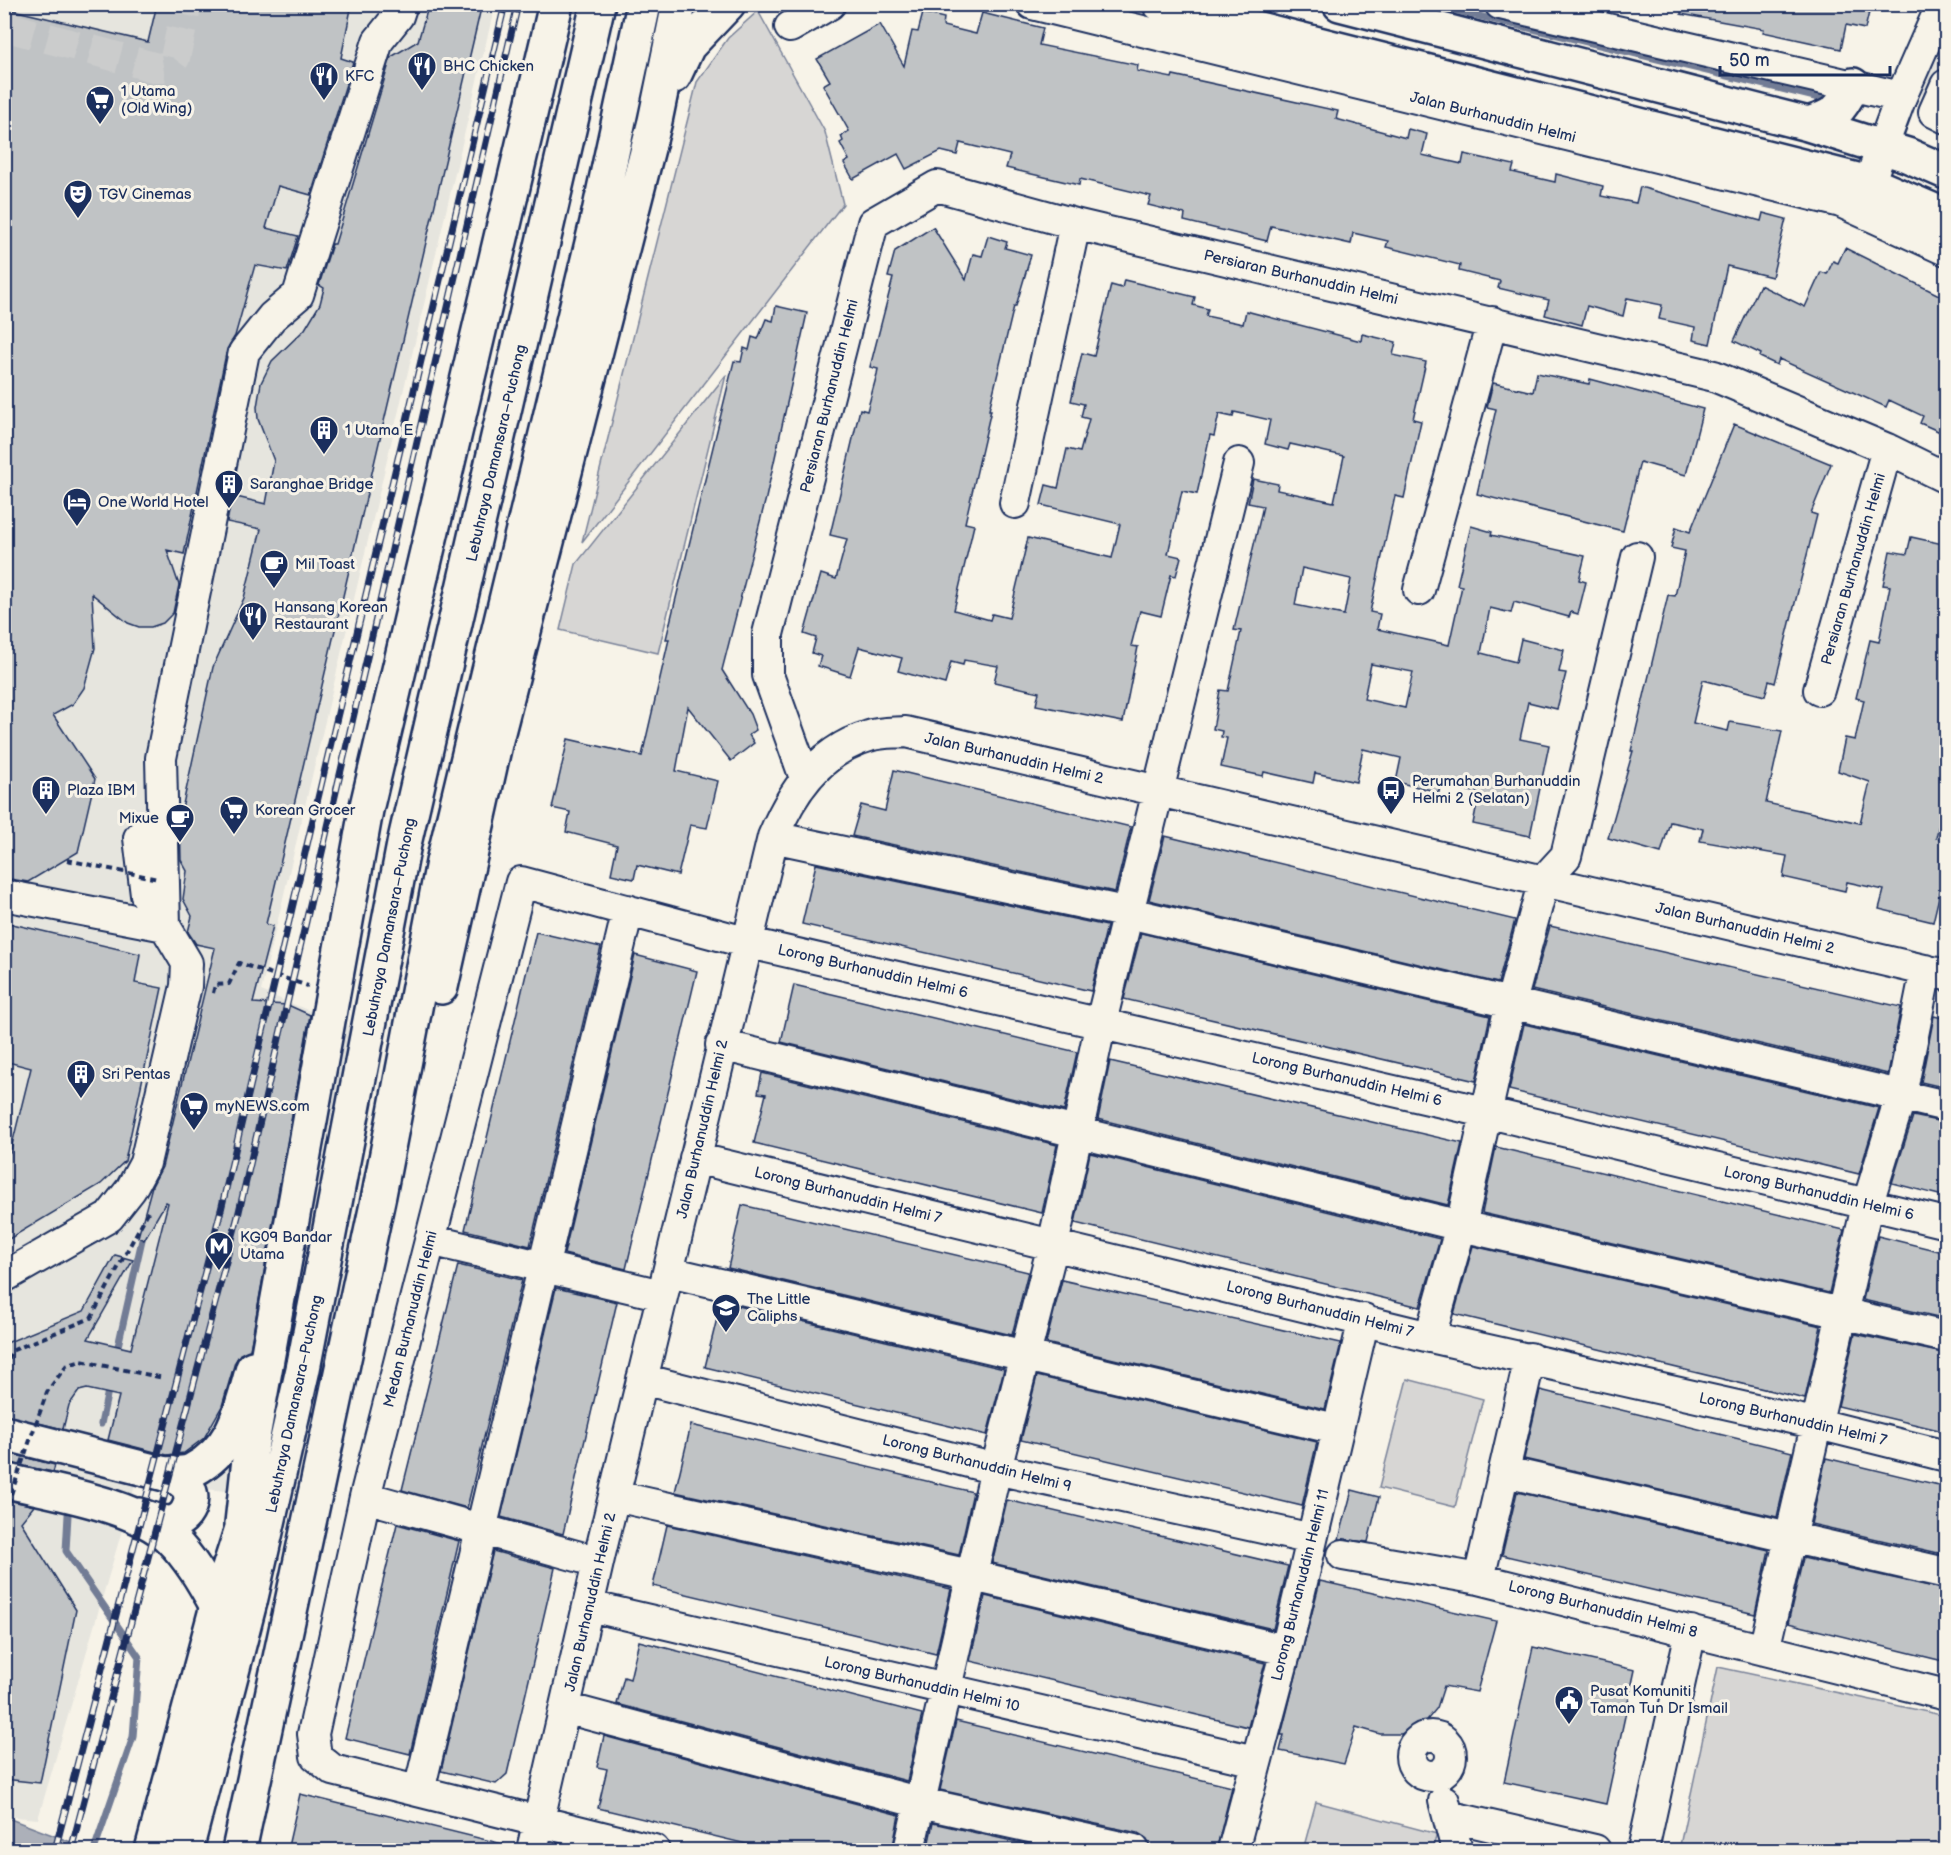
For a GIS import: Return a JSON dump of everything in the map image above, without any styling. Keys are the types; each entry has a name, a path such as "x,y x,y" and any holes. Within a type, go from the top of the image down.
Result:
{"main road":[{"path":"243,1523 249,1459 366,810 556,4"},
{"path":"529,111 542,95 567,4"},
{"name":"Lebuhraya Damansara–Puchong","path":"186,1849 250,1602 311,1330 404,844 598,4"},
{"path":"240,1849 379,1195 443,862 597,222 644,4"},
{"path":"379,1195 423,1072 495,744 654,121 680,4"},
{"path":"654,121 688,46 728,4"},
{"name":"Jalan Burhanuddin Helmi","path":"1160,4 1869,183 1947,216"},
{"path":"1340,4 1808,124 1884,147 1947,172"},
{"path":"1808,124 1831,117 1843,105 1853,85"},
{"path":"165,1474 192,1471 216,1454 236,1428 285,1256"},
{"path":"154,1841 217,1606 243,1523 257,1487 290,1367 311,1330"},
{"path":"4,1433 165,1474 184,1482 190,1493 190,1505 187,1514 178,1521 166,1523 4,1480"},
{"path":"137,1515 168,1536 196,1569 217,1606"}],"street":[{"path":"154,924 161,828 161,758 244,352 272,317 298,295 378,41 398,16 402,4"},
{"path":"790,27 830,4"},
{"name":"Jalan Burhanuddin Helmi","path":"1032,4 1841,202 1947,250"},
{"path":"1500,4 1901,97"},
{"path":"1869,183 1901,97 1942,4"},
{"path":"1940,115 1947,85"},
{"name":"Persiaran Burhanuddin Helmi","path":"805,778 768,675 768,634 873,223 937,186 1075,224 1714,376 1887,449 1947,478"},
{"path":"1015,503 1075,224"},
{"path":"1419,591 1492,322"},
{"name":"Persiaran Burhanuddin Helmi","path":"1819,690 1887,449"},
{"path":"909,1851 974,1576 996,1469 1053,1245 1101,1022 1239,463"},
{"path":"1430,1337 1461,1227 1511,1002 1544,880 1566,856 1637,557"},
{"name":"Jalan Burhanuddin Helmi 2","path":"535,1837 721,1045 773,837 786,805 805,778 837,752 869,736 906,732 1936,973"},
{"path":"773,837 1129,913 1947,1106"},
{"name":"Medan Burhanuddin Helmi","path":"535,1837 419,1791 333,1770 316,1756 313,1734 365,1497 521,882 746,942"},
{"path":"4,895 154,924 187,963 186,986 145,1162 131,1189 109,1217 4,1277"},
{"path":"419,1791 479,1527 545,1266 627,910"},
{"name":"Lorong Burhanuddin Helmi 6","path":"746,942 1101,1022 1947,1223"},
{"path":"1764,1650 1868,1206 1936,973"},
{"path":"721,1045 1461,1227 1947,1337"},
{"name":"Lorong Burhanuddin Helmi 7","path":"695,1158 1364,1319 1430,1337 1818,1424 1947,1456"},
{"path":"430,1240 545,1266 666,1284 1024,1355 1336,1429"},
{"name":"Lorong Burhanuddin Helmi 11","path":"1233,1851 1286,1650 1336,1429 1364,1319"},
{"path":"1479,1579 1530,1358"},
{"name":"Lorong Burhanuddin Helmi 9","path":"642,1378 996,1469 1312,1539"},
{"path":"1505,1472 1947,1573"},
{"path":"615,1496 974,1576 1286,1650"},
{"path":"365,1497 598,1562"},
{"name":"Lorong Burhanuddin Helmi 8","path":"1343,1555 1479,1579 1947,1695"},
{"name":"Lorong Burhanuddin Helmi 10","path":"589,1606 1255,1761"},
{"path":"1643,1851 1691,1631"},
{"path":"565,1708 921,1803 1134,1851"},
{"path":"1436,1776 1457,1851"},
{"path":"1448,1816 1595,1851"},
{"path":"535,1837 654,1851"}],"path":[{"path":"67,860 158,879"},
{"path":"229,984 239,963 315,988"},
{"path":"4,1514 46,1392 66,1366 81,1361 164,1378"}],"shaded area":[{"path":"4,5 495,5 261,991 354,1029 236,1492 136,1482 38,1819 4,1816"},
{"path":"758,11 825,132 843,204 582,542 697,82 728,38"},
{"path":"1946,22 1946,105 1912,89"},
{"path":"726,375 658,653 560,630 576,564"},
{"path":"1407,1379 1483,1399 1455,1507 1379,1488"},
{"path":"1718,1667 1946,1716 1946,1850 1679,1850"},
{"path":"1316,1802 1437,1834 1432,1850 1303,1850"},
{"path":"5,1817 92,1850 15,1850 5,1846"}],"building":[{"path":"157,4 352,4 341,58 353,62 311,195 278,186 266,228 298,236 287,271 255,265 235,336 227,349 184,554 167,550 179,585 173,613 163,623 151,627 139,627 128,623 92,594 95,648 84,688 73,704 53,715 95,779 78,852 28,882 4,878 4,8 148,42"},
{"path":"429,4 482,4 266,924 273,926 253,1003 288,1005 310,1015 250,1350 240,1354 235,1362 222,1406 204,1438 184,1453 167,1455 108,1440 119,1396 87,1389 79,1391 69,1405 63,1429 4,1415 4,1344 84,1311 115,1255 133,1260 88,1339 131,1349 168,1203 166,1202 144,1240 138,1237 152,1186 162,1167 215,948 196,944 188,932 192,916 183,899 187,871 181,860 180,818 213,667 244,598 261,529 227,522 232,496 266,504 274,461 258,419 257,407 261,383 272,361 305,329 320,304 324,288 319,285 332,244 335,244 391,57 418,41"},
{"path":"1681,4 1871,4 1865,29 1846,25 1841,49 1763,32 1764,29 1681,14"},
{"path":"923,13 944,18 943,26 976,34 982,13 1043,28 1039,45 1138,65 1137,71 1172,78 1173,75 1338,111 1336,119 1406,138 1408,129 1427,134 1422,155 1462,164 1464,154 1514,165 1512,172 1555,182 1556,174 1603,186 1601,196 1636,203 1640,187 1761,221 1763,213 1786,219 1772,277 1727,266 1710,344 1693,340 1695,327 1659,319 1662,305 1627,298 1623,316 1587,306 1582,325 1545,315 1549,300 1498,288 1500,281 1459,271 1460,265 1386,247 1388,241 1353,233 1351,244 1271,226 1267,241 1184,221 1185,214 1148,205 1151,196 1080,179 1079,185 1006,168 1010,155 960,143 957,155 941,151 906,169 898,154 853,179 844,163 849,160 840,143 843,141 841,136 849,131 823,85 830,81 817,59 880,24 904,66 912,31 918,32"},
{"path":"933,227 966,280 973,254 982,256 988,236 1007,242 1005,248 1031,255 1016,306 1014,306 989,410 991,410 965,523 974,525 954,610 990,620 992,614 1009,618 1028,538 1112,558 1120,524 1041,505 1046,485 1058,488 1067,449 1080,452 1089,419 1081,417 1084,404 1071,401 1082,353 1094,356 1111,285 1122,288 1124,280 1195,297 1193,305 1208,309 1206,316 1243,324 1246,311 1361,341 1362,334 1396,342 1393,355 1426,362 1413,419 1421,421 1404,498 1395,496 1370,612 1380,614 1377,629 1449,645 1462,586 1457,585 1471,526 1492,532 1491,535 1585,556 1579,580 1586,582 1578,614 1571,612 1569,617 1514,602 1511,613 1490,608 1481,653 1516,662 1521,639 1564,650 1559,672 1566,673 1557,709 1528,702 1520,739 1549,745 1530,836 1473,824 1479,793 1440,785 1439,792 1396,782 1401,758 1363,749 1356,782 1315,773 1313,783 1264,772 1263,776 1221,767 1227,738 1221,737 1222,731 1213,729 1220,690 1228,691 1241,631 1234,630 1263,506 1248,503 1253,479 1278,484 1277,490 1334,502 1344,456 1290,444 1288,450 1265,444 1270,420 1234,412 1233,417 1219,414 1214,436 1210,435 1197,494 1182,491 1168,554 1181,557 1176,576 1171,575 1161,616 1140,611 1131,646 1138,647 1123,722 1036,705 1039,692 994,682 998,666 964,660 963,665 951,662 945,684 898,671 902,658 859,647 850,676 818,666 821,656 812,653 816,638 804,634 821,574 836,579 847,539 830,535 860,409 867,411 877,374 878,369 870,367 893,278 888,277 895,251","holes":["1302,568 1351,579 1344,615 1295,605","1371,664 1413,672 1405,708 1364,699"]},
{"path":"1845,248 1947,299 1947,435 1920,423 1923,416 1889,400 1886,407 1779,359 1777,365 1760,357 1761,354 1734,341 1760,285 1805,307 1821,272 1827,274 1833,261 1838,263"},
{"path":"776,306 807,313 766,498 722,670 750,714 756,730 749,735 754,743 731,761 688,707 676,771 718,781 707,828 690,825 678,875 637,865 634,879 611,874 617,845 566,832 570,812 552,808 568,739 642,756 669,639 666,639 734,361 741,362 744,348 749,350 752,337 758,339 766,319 773,321"},
{"path":"1537,373 1589,384 1590,379 1703,409 1686,475 1640,462 1623,531 1477,494 1496,409 1487,407 1493,383 1533,392"},
{"path":"1734,424 1831,464 1811,513 1817,515 1775,683 1769,681 1765,696 1703,680 1693,723 1728,731 1730,722 1782,731 1766,803 1860,823 1870,782 1838,771 1845,738 1855,740 1864,700 1856,698 1870,640 1879,642 1890,586 1883,585 1890,551 1907,554 1911,537 1943,544 1943,547 1947,548 1947,789 1936,838 1947,840 1947,863 1933,922 1879,909 1884,890 1847,882 1845,891 1783,877 1787,856 1700,841 1703,829 1670,822 1661,853 1608,838 1633,751 1631,751 1668,595 1675,596 1685,551 1671,548 1676,527 1690,532"},
{"path":"894,770 1131,827 1115,892 852,836 861,805 885,811"},
{"path":"1165,836 1515,920 1498,983 1149,900"},
{"path":"816,864 1107,926 1091,991 802,924"},
{"name":"Sri Pentas","path":"4,922 140,954 135,983 162,988 125,1161 101,1184 4,1242 4,1152 10,1153 31,1068 4,1061"},
{"path":"1550,926 1901,1007 1888,1074 1532,990"},
{"path":"536,932 601,947 530,1246 465,1230"},
{"path":"1141,933 1490,1016 1476,1081 1124,999"},
{"path":"635,955 697,971 626,1269 564,1254"},
{"path":"794,985 1077,1052 1064,1111 781,1042"},
{"path":"1934,1016 1947,1019 1947,1088 1921,1082"},
{"path":"1524,1024 1879,1108 1859,1174 1509,1090"},
{"path":"1110,1061 1462,1143 1448,1205 1098,1119"},
{"path":"762,1073 1057,1145 1042,1213 754,1143 766,1094 758,1093"},
{"path":"1913,1116 1947,1123 1947,1197 1892,1183"},
{"path":"1496,1147 1844,1230 1829,1293 1482,1213"},
{"path":"1090,1153 1440,1239 1420,1307 1075,1223"},
{"path":"742,1205 1028,1272 1012,1335 728,1268"},
{"path":"1878,1236 1947,1253 1947,1319 1863,1300"},
{"path":"1473,1246 1821,1326 1805,1399 1454,1314"},
{"path":"458,1265 522,1280 467,1508 402,1490"},
{"path":"1062,1280 1341,1343 1325,1409 1046,1343"},
{"path":"556,1288 617,1302 563,1534 501,1517"},
{"path":"721,1302 1004,1369 987,1435 705,1367"},
{"path":"1855,1334 1947,1354 1947,1432 1838,1406"},
{"path":"1037,1376 1317,1442 1302,1506 1021,1440"},
{"path":"1540,1390 1792,1452 1777,1517 1524,1459"},
{"path":"691,1425 973,1492 959,1555 675,1492"},
{"path":"4,1452 55,1465 53,1472 4,1462"},
{"path":"1826,1458 1947,1487 1947,1555 1811,1524"},
{"path":"1352,1490 1379,1497 1368,1542 1339,1539"},
{"path":"1517,1492 1769,1550 1755,1614 1502,1555"},
{"path":"4,1499 34,1506 21,1522 76,1610 40,1783 4,1779"},
{"path":"1007,1500 1288,1566 1273,1629 992,1563"},
{"path":"397,1524 459,1541 410,1754 345,1738"},
{"path":"667,1525 951,1589 936,1654 653,1586"},
{"path":"493,1551 555,1568 507,1774 496,1784 441,1771"},
{"path":"1803,1558 1947,1590 1947,1662 1788,1623"},
{"path":"1320,1581 1496,1621 1477,1692 1444,1686 1437,1708 1423,1725 1401,1734 1380,1734 1356,1727 1344,1764 1280,1751 1284,1735 1281,1735"},
{"path":"985,1596 1265,1663 1248,1727 970,1661"},
{"path":"639,1641 922,1714 907,1781 617,1704 624,1677 630,1679"},
{"name":"Pusat Komuniti Taman Tun Dr Ismail","path":"1533,1647 1635,1670 1606,1804 1504,1782"},
{"path":"956,1721 1232,1787 1216,1851 1151,1851 1146,1838 1138,1833 940,1790"},
{"path":"604,1736 899,1815 892,1851 775,1851 598,1808 607,1769 597,1767"},
{"path":"300,1794 503,1844 503,1851 287,1851"},
{"path":"933,1823 1056,1851 927,1851"}],"waterway":[{"path":"1429,4 1827,100"},
{"path":"116,1355 144,1231"},
{"path":"101,1424 109,1386"},
{"path":"68,1515 66,1551 139,1657 133,1737 94,1850"}],"tunnel":[{"path":"4,26 157,68 169,66 175,58 187,4"}],"railway":[{"path":"55,1850 221,1210 505,4"},
{"path":"71,1850 238,1216 518,4"}],"place":[{"name":"BHC Chicken","path":"422,92"},
{"name":"KFC","path":"324,102"},
{"name":"1 Utama (Old Wing)","path":"100,126"},
{"name":"TGV Cinemas","path":"78,220"},
{"name":"1 Utama E","path":"324,456"},
{"name":"Saranghae Bridge","path":"229,510"},
{"name":"One World Hotel","path":"77,528"},
{"name":"Mil Toast","path":"274,590"},
{"name":"Hansang Korean Restaurant","path":"253,642"},
{"name":"Plaza IBM","path":"46,816"},
{"name":"Perumahan Burhanuddin Helmi 2 (Selatan)","path":"1391,816"},
{"name":"Korean Grocer","path":"234,836"},
{"name":"Mixue","path":"180,844"},
{"name":"Sri Pentas","path":"81,1100"},
{"name":"myNEWS.com","path":"194,1132"},
{"name":"KG09 Bandar Utama","path":"219,1272"},
{"name":"The Little Caliphs","path":"726,1334"},
{"name":"Pusat Komuniti Taman Tun Dr Ismail","path":"1569,1726"}]}
